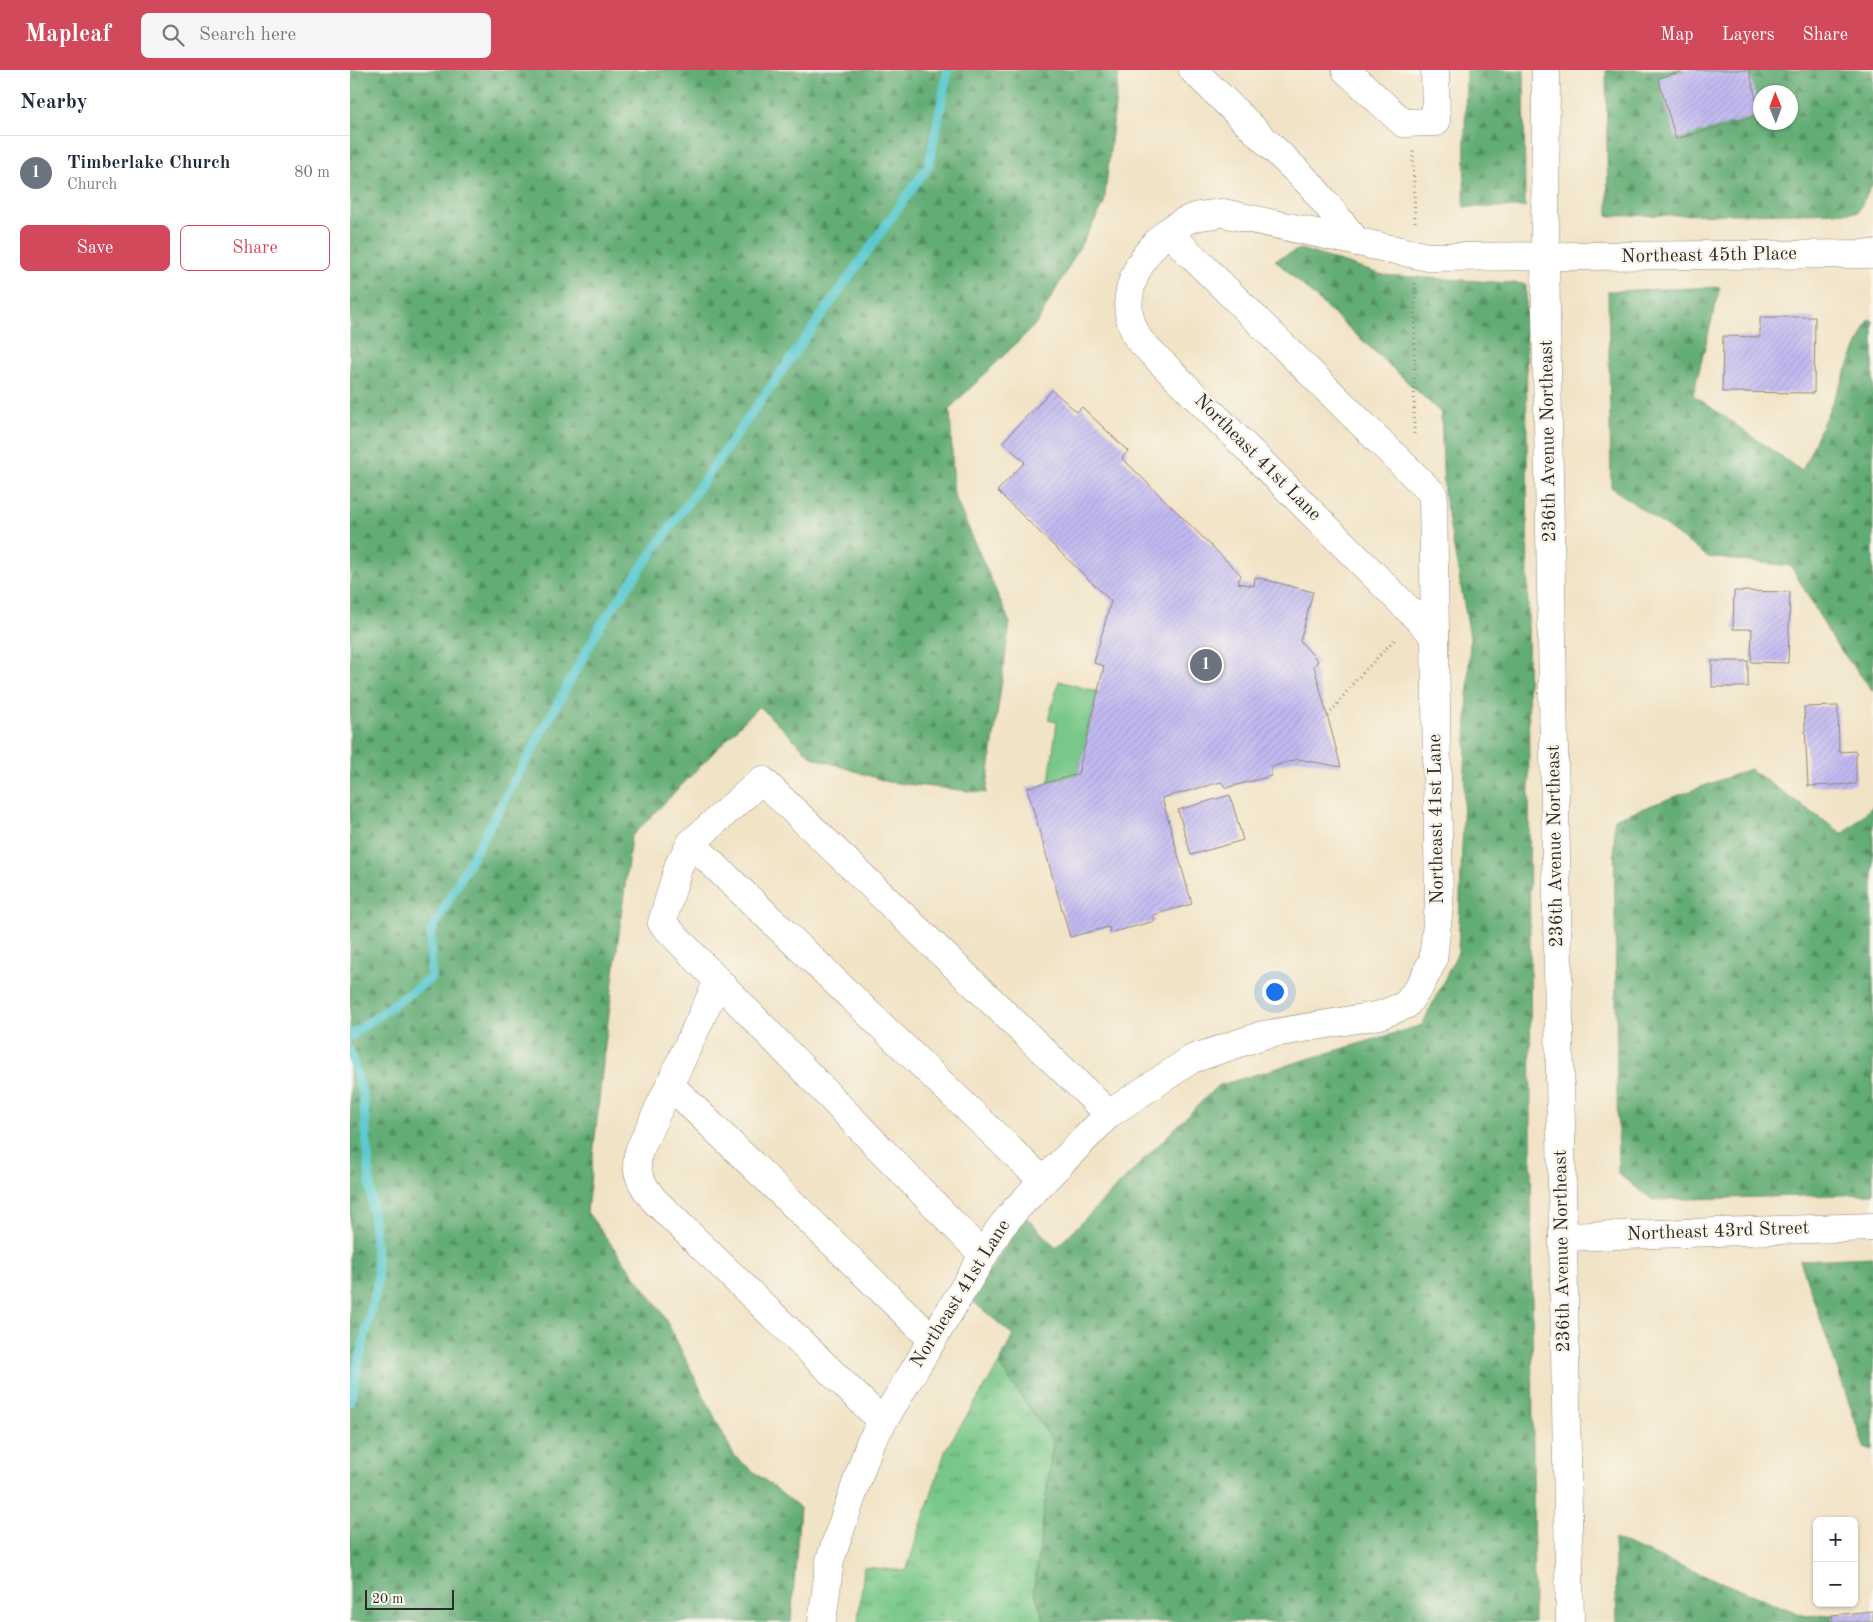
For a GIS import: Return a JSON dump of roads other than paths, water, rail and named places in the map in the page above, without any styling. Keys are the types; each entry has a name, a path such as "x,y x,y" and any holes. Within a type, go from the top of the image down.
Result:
{"street":[{"path":"1193,70 1310,184 1357,242"},
{"path":"1346,70 1403,123 1436,122 1435,70"},
{"name":"236th Avenue Northeast","path":"1546,70 1545,257 1570,1622"},
{"name":"Northeast 41st Lane","path":"822,1622 830,1560 870,1443 1000,1228 1043,1181 1109,1114 1192,1058 1263,1035 1380,1015 1406,1005 1421,984 1433,960 1439,905 1435,636 1138,339 1129,314 1131,286 1146,252 1168,232 1195,217 1223,213 1428,258 1545,257"},
{"path":"1168,232 1433,494 1435,636"},
{"name":"Northeast 45th Place","path":"1545,257 1873,254"},
{"path":"983,1255 662,923 679,865 691,843 762,780 1109,1114"},
{"path":"691,843 1043,1181"},
{"path":"718,981 636,1160 637,1172 643,1186 661,1207 882,1422"},
{"path":"670,1085 932,1339"},
{"name":"Northeast 43rd Street","path":"1563,1237 1873,1227"}],"waterway":[{"path":"350,1036 431,978 431,932 602,623 929,165 948,70"},
{"path":"350,1051 363,1095 378,1280 350,1401"}],"place":[{"name":"Timberlake Church","path":"1206,665"}]}
